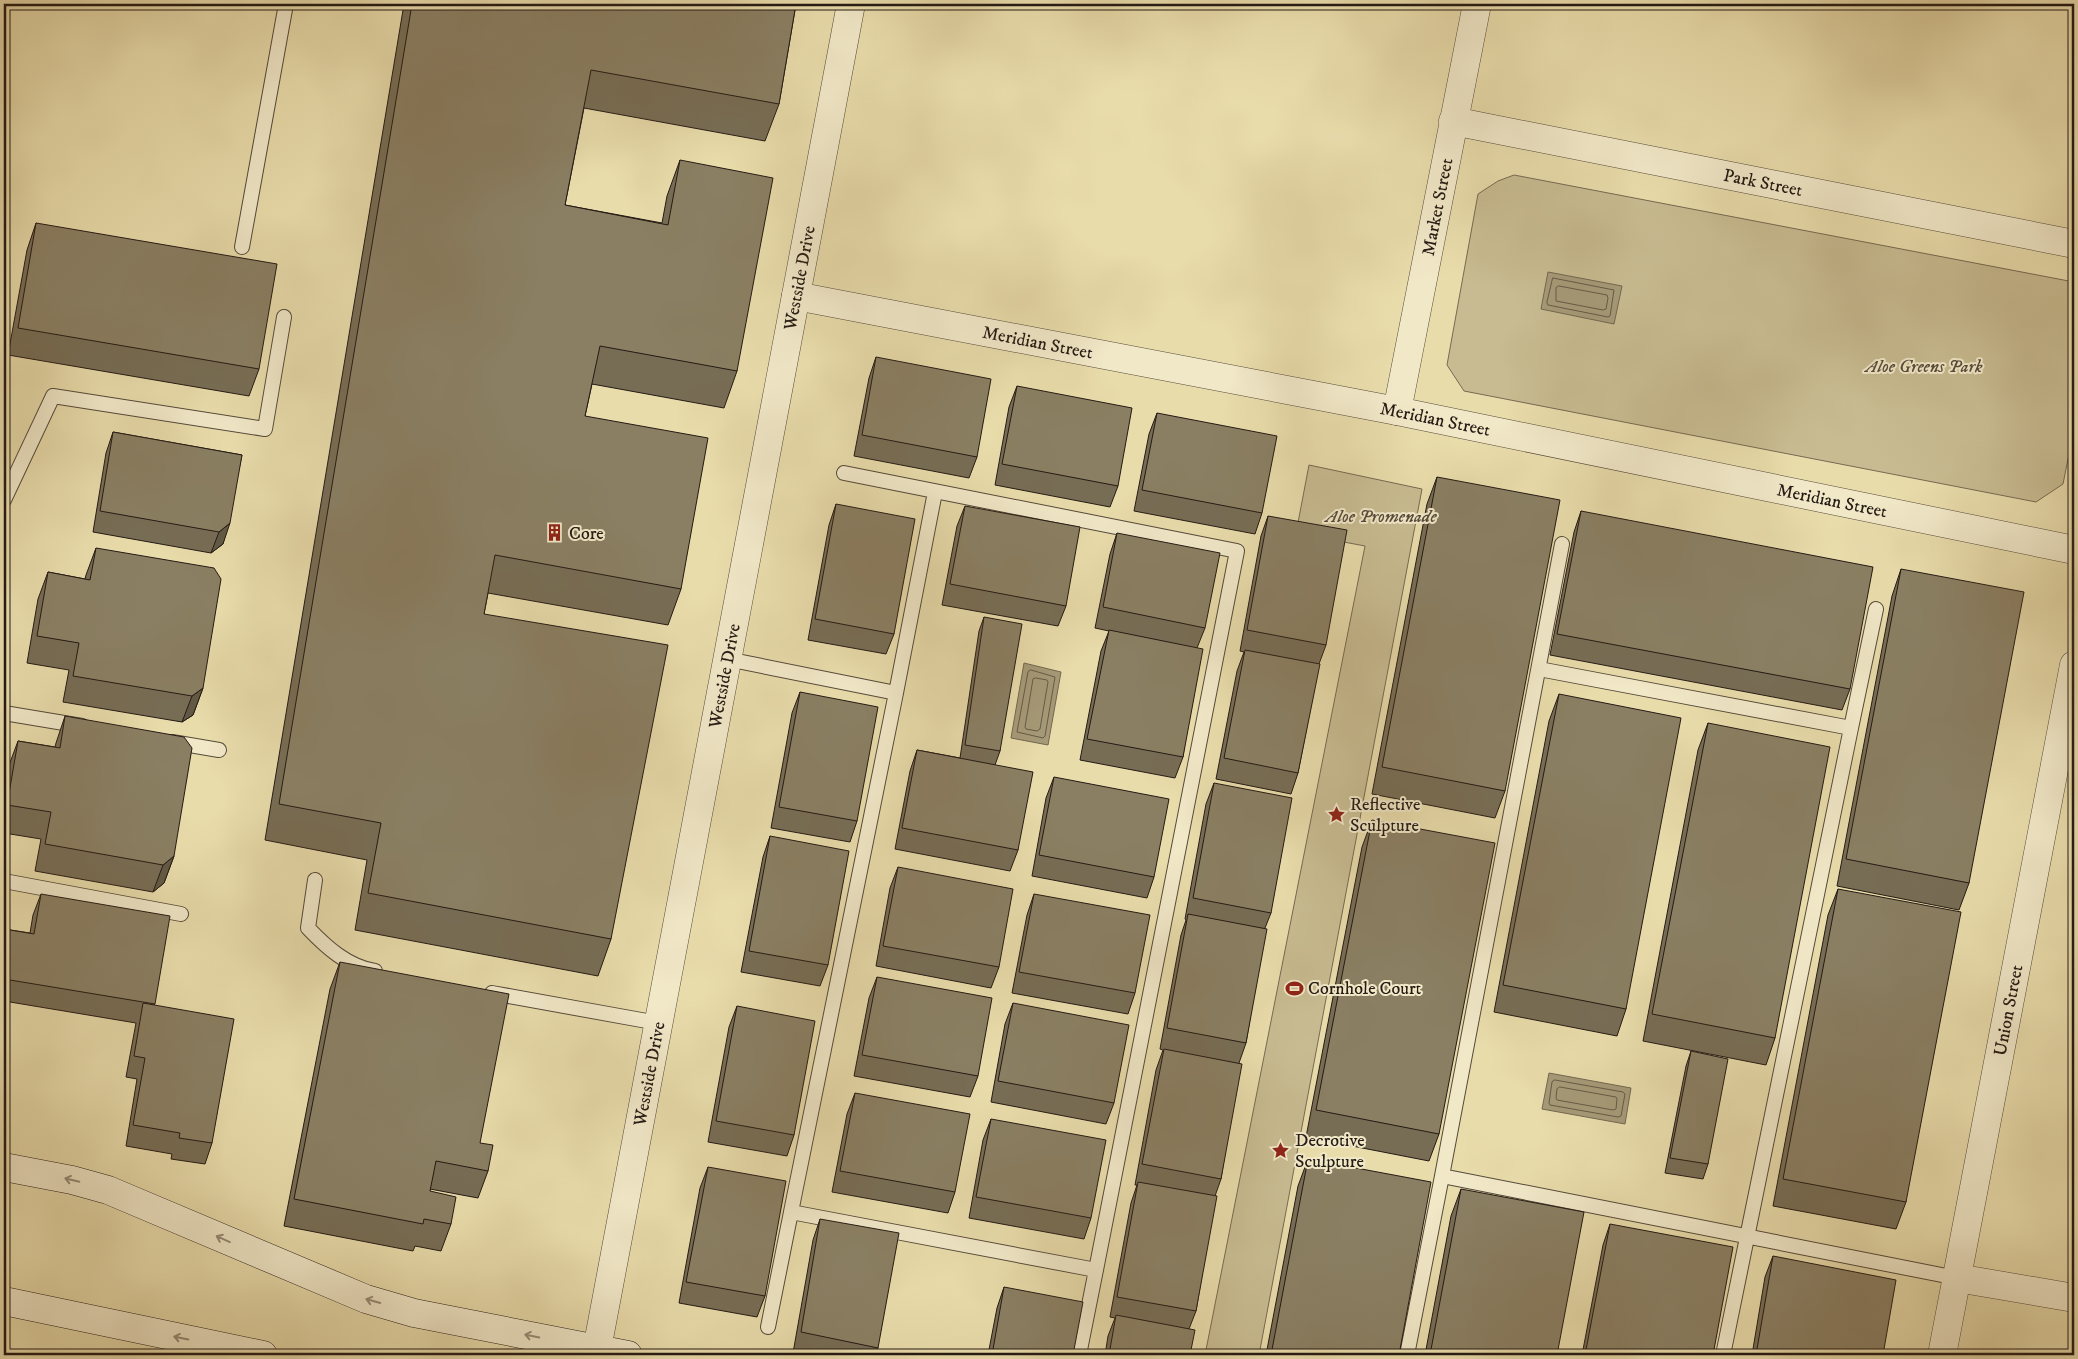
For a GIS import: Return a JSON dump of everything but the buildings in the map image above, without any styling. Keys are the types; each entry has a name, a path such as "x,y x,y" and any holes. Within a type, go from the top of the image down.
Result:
{"street":[{"name":"Westside Drive","path":"597,1349 851,4"},
{"name":"Market Street","path":"1397,412 1477,4"},
{"name":"Park Street","path":"1453,120 2074,244"},
{"name":"Meridian Street","path":"796,296 1397,412 2074,550"},
{"name":"Union Street","path":"1942,1355 2074,665"},
{"path":"4,1167 72,1180 108,1190 366,1299 414,1313 628,1355"},
{"path":"1957,1278 2074,1298"},
{"path":"13,1303 263,1355"}],"lane":[{"path":"242,247 286,4"},
{"path":"4,500 53,396 265,429 284,317"},
{"path":"844,473 1237,551 1080,1355"},
{"path":"768,1327 935,492"},
{"path":"1407,1355 1562,544"},
{"path":"1724,1355 1876,610"},
{"path":"728,659 896,693"},
{"path":"1539,669 1851,728"},
{"path":"4,713 92,728"},
{"path":"160,740 219,750"},
{"path":"315,880 308,928 330,950 367,970 386,974"},
{"path":"4,882 181,914"},
{"path":"474,990 658,1023"},
{"path":"1442,1176 1957,1278"},
{"path":"791,1212 1096,1270"}],"green space":[{"name":"Aloe Greens Park","path":"1514,175 2074,282 2074,429 2063,484 2036,502 1464,391 1447,365 1478,194 1498,181"},
{"name":"Aloe Promenade","path":"1309,465 1422,489 1259,1355 1205,1355 1365,546 1296,533"}],"water":[{"path":"1548,272 1622,286 1614,324 1541,309"},
{"path":"1024,663 1061,672 1048,745 1011,738"},
{"path":"1549,1073 1631,1088 1625,1124 1542,1109"}],"place":[{"name":"Core","path":"555,533"},
{"name":"Reflective Sculpture","path":"1336,814"},
{"name":"Cornhole Court","path":"1294,988"},
{"name":"Decrotive Sculpture","path":"1281,1150"}]}
